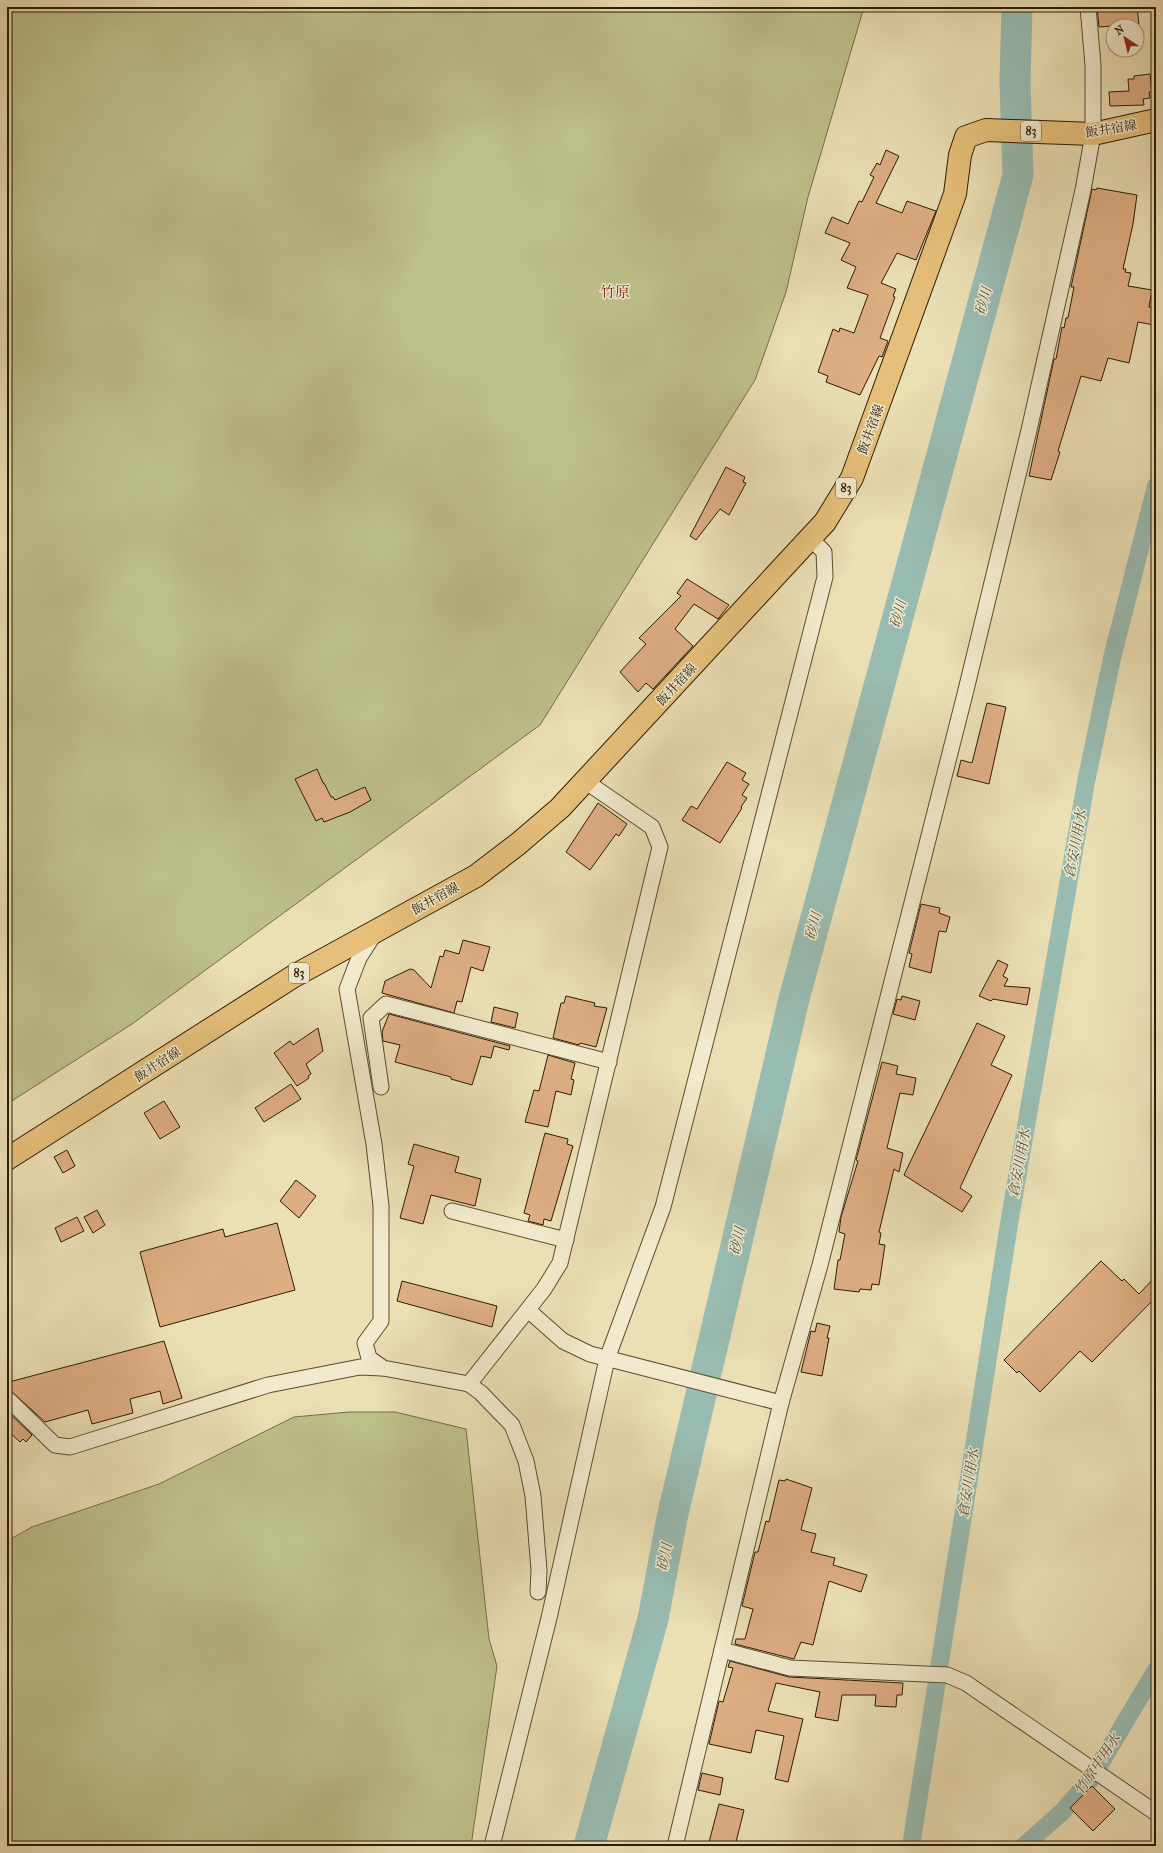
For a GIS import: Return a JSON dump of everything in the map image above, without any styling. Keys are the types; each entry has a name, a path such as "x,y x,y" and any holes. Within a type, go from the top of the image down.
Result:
{"main road":[{"name":"飯井宿線","path":"7,1159 294,976 476,876 518,844 560,808 585,782 825,522 852,478 955,194 960,156 966,137 986,130 1085,134 1156,120"}],"street":[{"path":"675,1846 781,1404 820,1265 964,694 1030,422 1083,190 1085,134 1093,65 1088,7"},
{"path":"492,1846 611,1360 663,1207 825,577 824,552 810,538"},
{"path":"469,1384 544,1289 560,1263 660,847 652,827 585,782"},
{"path":"377,931 359,958 347,989 374,1144 381,1206 381,1321 365,1342 369,1358 385,1368"},
{"path":"381,1087 371,1018 386,1004 609,1062"},
{"path":"452,1211 566,1240"},
{"path":"528,1310 563,1341 590,1354 781,1404"},
{"path":"7,1398 55,1445 70,1447 268,1385 360,1367 385,1368 469,1384 481,1393 512,1425 526,1460 533,1496 539,1570 538,1592"},
{"path":"722,1650 790,1668 947,1675 966,1683 1156,1813"}],"green space":[{"path":"7,7 864,7 808,197 786,292 755,380 540,725 132,1024 7,1104"},
{"path":"349,1412 395,1412 466,1429 489,1639 497,1666 471,1846 7,1846 7,1541 32,1527 159,1484 294,1417"}],"building":[{"path":"1097,7 1137,7 1138,18 1105,18 1105,27 1099,27"},
{"path":"1150,74 1152,92 1149,92 1150,98 1143,99 1144,105 1110,106 1109,92 1129,91 1128,79 1134,79 1134,76"},
{"path":"886,150 899,156 876,203 902,213 907,201 936,211 916,260 897,253 881,283 896,289 893,296 895,297 880,338 888,341 882,357 879,356 860,395 826,382 828,376 818,372 833,329 839,332 840,328 854,333 868,295 847,288 856,267 841,260 850,243 825,233 832,217 848,224 859,201 862,202 874,177 870,175 877,163 880,165"},
{"path":"1097,188 1137,195 1133,224 1123,269 1126,269 1125,272 1131,273 1128,286 1152,290 1149,307 1156,308 1154,325 1138,322 1129,363 1108,358 1101,381 1081,376 1058,451 1060,452 1051,480 1029,476 1054,359 1056,359 1062,327 1064,328 1066,318 1068,318 1074,287 1071,287 1092,189 1096,190"},
{"path":"726,467 745,477 743,482 746,483 729,515 720,509 696,540 690,536"},
{"path":"687,579 729,605 718,619 694,604 675,629 693,646 653,689 646,683 638,692 620,672 646,644 639,638 681,596 677,593"},
{"path":"987,703 1006,707 989,784 957,776 961,760 972,763"},
{"path":"727,762 746,773 742,780 749,784 742,795 747,798 720,843 682,820 691,806 697,809"},
{"path":"317,769 331,797 335,800 365,787 371,800 350,812 324,822 322,818 316,821 295,779"},
{"path":"598,803 627,824 619,836 616,834 590,870 566,852"},
{"path":"921,904 940,908 939,913 950,917 946,932 939,931 931,973 909,967 912,954 909,953"},
{"path":"463,940 490,947 483,971 471,967 462,1002 457,1001 454,1013 382,993 385,981 410,969 414,970 431,988 440,956 443,957 445,950 459,954"},
{"path":"998,960 1008,965 1003,976 1008,979 1004,986 1030,988 1027,1005 993,999 991,1001 979,996"},
{"path":"566,996 595,1003 594,1006 607,1008 596,1047 580,1043 579,1045 553,1038 561,1003 564,1003"},
{"path":"902,996 920,1001 915,1020 893,1014 897,999 901,1000"},
{"path":"494,1007 518,1013 515,1028 491,1022"},
{"path":"389,1014 510,1046 509,1050 494,1046 491,1058 481,1056 472,1085 451,1079 451,1077 395,1062 400,1045 383,1041 382,1032"},
{"path":"977,1023 1005,1036 991,1065 1012,1075 960,1188 972,1196 962,1212 904,1175"},
{"path":"318,1028 323,1051 306,1064 311,1074 308,1076 309,1078 297,1086 274,1053 290,1041 293,1045"},
{"path":"548,1055 575,1063 571,1079 574,1080 571,1095 556,1091 548,1127 525,1122 534,1090 539,1091"},
{"path":"882,1062 898,1066 896,1074 916,1078 913,1095 900,1093 887,1148 903,1153 899,1172 894,1169 879,1232 881,1233 879,1244 885,1245 879,1285 872,1284 871,1290 860,1289 859,1292 834,1289 838,1260 840,1260 845,1234 839,1232 841,1217 858,1161 856,1160"},
{"path":"291,1084 301,1099 264,1122 255,1108"},
{"path":"164,1101 180,1127 160,1139 144,1113"},
{"path":"545,1133 568,1139 567,1144 573,1146 551,1221 544,1219 543,1225 528,1221 530,1215 524,1213"},
{"path":"414,1144 459,1157 455,1172 481,1179 475,1206 431,1195 423,1224 400,1218 414,1166 408,1164"},
{"path":"67,1150 75,1166 63,1173 54,1157"},
{"path":"296,1180 316,1196 299,1218 280,1201"},
{"path":"97,1210 105,1225 93,1233 84,1217"},
{"path":"77,1217 84,1231 61,1242 55,1228"},
{"path":"277,1223 295,1290 160,1327 140,1252 223,1229 225,1237"},
{"path":"1101,1261 1122,1281 1124,1279 1139,1294 1156,1276 1156,1297 1092,1362 1080,1351 1040,1392 1019,1371 1017,1373 1004,1360"},
{"path":"402,1281 497,1306 492,1327 397,1301"},
{"path":"817,1323 830,1326 822,1376 801,1372 811,1331 815,1332"},
{"path":"164,1341 182,1398 163,1404 160,1391 130,1399 133,1413 92,1424 88,1410 45,1422 10,1390 9,1382"},
{"path":"7,1411 32,1435 26,1442 23,1439 20,1442 7,1430"},
{"path":"786,1479 812,1488 801,1530 816,1534 811,1552 835,1558 833,1565 867,1575 861,1592 829,1581 813,1645 801,1642 794,1659 735,1644 736,1639 745,1639 753,1609 742,1606 755,1552 758,1552 766,1521 769,1522 779,1480 785,1481"},
{"path":"730,1661 789,1677 903,1683 902,1695 897,1695 896,1707 875,1706 876,1695 842,1695 838,1721 815,1717 820,1692 776,1683 768,1711 803,1719 788,1782 775,1779 784,1736 756,1730 751,1753 709,1744 719,1701 723,1702 733,1668 728,1667"},
{"path":"702,1773 723,1778 720,1795 698,1790"},
{"path":"1092,1786 1115,1809 1093,1831 1070,1808"},
{"path":"719,1804 744,1810 735,1846 708,1846"}],"waterway":[{"name":"砂川","path":"589,1846 653,1619 672,1518 794,999 1018,175 1015,82 1017,7"},
{"name":"倉安川用水","path":"911,1846 1010,1218 1086,782 1112,658 1156,486"},
{"name":"竹原中用水","path":"1024,1846 1063,1811 1091,1779 1156,1670"}],"district":[{"name":"竹原","path":"615,292"}]}
